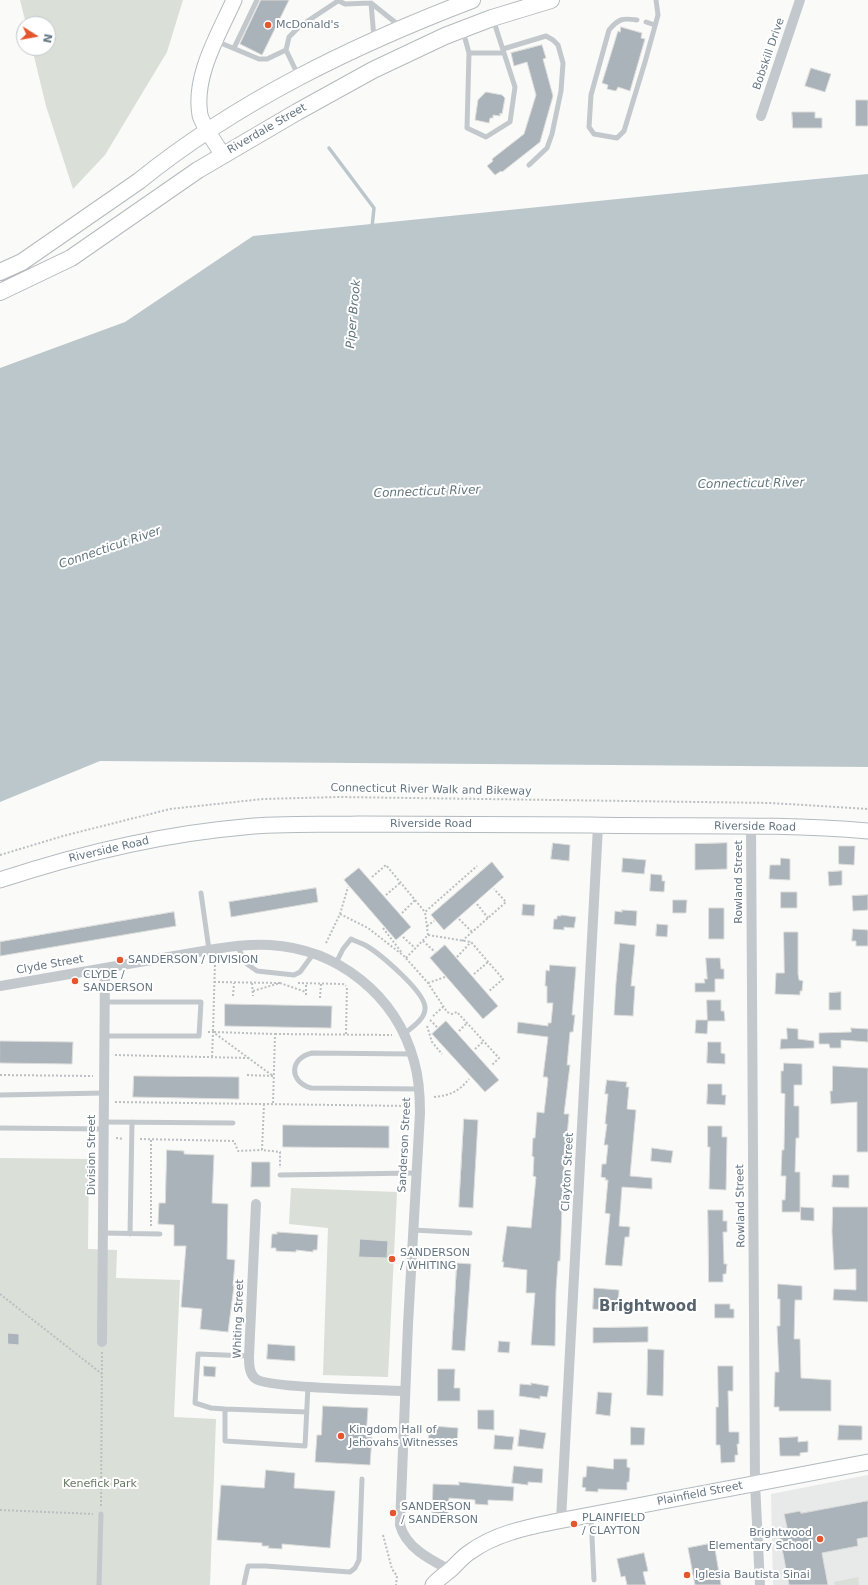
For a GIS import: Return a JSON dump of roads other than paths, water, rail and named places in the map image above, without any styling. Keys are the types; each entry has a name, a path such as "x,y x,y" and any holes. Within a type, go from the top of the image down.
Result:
{"main road":[{"path":"0,272 22,262 139,181 157,166 208,130 259,99 374,40 472,0"},
{"name":"Riverdale Street","path":"0,292 71,258 192,174 373,70 408,52 462,29 551,0"}],"street":[{"path":"223,155 200,116 201,87 204,68 234,0"},
{"name":"Bobskill Drive","path":"761,116 800,0"},
{"name":"Riverside Road","path":"0,880 54,863 129,844 243,827 303,824 476,823 598,826 751,827 868,831"},
{"name":"Clayton Street","path":"561,1520 598,826"},
{"name":"Rowland Street","path":"751,827 755,1483 760,1585"},
{"name":"Sanderson Street","path":"105,968 236,946 270,945 294,948 314,953 336,963 359,977 375,993 393,1015 399,1035 412,1054 419,1089 420,1106 405,1391 400,1525 404,1535 414,1546 449,1578"},
{"name":"Clyde Street","path":"0,986 105,968"},
{"name":"Division Street","path":"102,1342 105,968"},
{"name":"Whiting Street","path":"256,1204 249,1356 251,1372 255,1378 260,1382 284,1385 405,1391"},
{"name":"Plainfield Street","path":"433,1585 437,1580 449,1578 468,1553 500,1535 561,1520 868,1462"}],"lane":[{"path":"234,48 257,0"},
{"path":"300,77 286,50 289,37 300,26 338,0 345,4 372,2 402,28"},
{"path":"637,20 624,19 616,22 609,30 591,95 589,127 594,134 617,138 624,131 658,15 656,0"},
{"path":"372,2 374,40"},
{"path":"462,29 469,53 467,128 486,137 510,122 515,87 492,18"},
{"path":"646,22 655,25"},
{"path":"469,53 503,51 546,36 558,44 563,63 561,91 552,134 546,148 529,165"},
{"path":"216,40 260,59 267,59 286,50"},
{"path":"201,893 212,950"},
{"path":"336,963 343,949 351,939 365,945 400,972 425,1003 426,1011 422,1017 399,1035"},
{"path":"236,946 247,964 257,971 294,975 300,972 314,953"},
{"path":"104,1036 199,1036 201,1002 105,1002"},
{"path":"412,1054 312,1053 304,1055 298,1060 295,1076 298,1082 303,1086 311,1088 419,1089"},
{"path":"0,1095 104,1098"},
{"path":"130,1234 132,1122"},
{"path":"0,1128 104,1125 132,1122 233,1123"},
{"path":"280,1175 416,1173"},
{"path":"413,1230 470,1233"},
{"path":"103,1233 160,1234"},
{"path":"249,1356 198,1354 195,1403 211,1408 306,1412"},
{"path":"225,1409 225,1441 305,1446 308,1386"},
{"path":"242,1585 248,1566 350,1572 355,1568 359,1560 362,1479"},
{"path":"99,1585 101,1514"},
{"path":"591,1515 594,1580"}],"water":[{"name":"Connecticut River","path":"868,174 868,767 100,761 0,802 0,368 125,322 253,236"}],"waterway":[{"name":"Piper Brook","path":"329,148 374,208 372,227"}],"place":[{"name":"McDonald's","path":"268,25"},
{"name":"SANDERSON / DIVISION","path":"120,960"},
{"name":"CLYDE / SANDERSON","path":"75,981"},
{"name":"SANDERSON / WHITING","path":"392,1259"},
{"name":"Kingdom Hall of Jehovahs Witnesses","path":"341,1436"},
{"name":"SANDERSON / SANDERSON","path":"393,1513"},
{"name":"PLAINFIELD / CLAYTON","path":"574,1524"},
{"name":"Brightwood Elementary School","path":"820,1539"},
{"name":"Iglesia Bautista Sinai","path":"687,1575"}],"district":[{"name":"Brightwood","path":"648,1307"}],"park label":[{"name":"Kenefick Park","path":"100,1484"}]}
